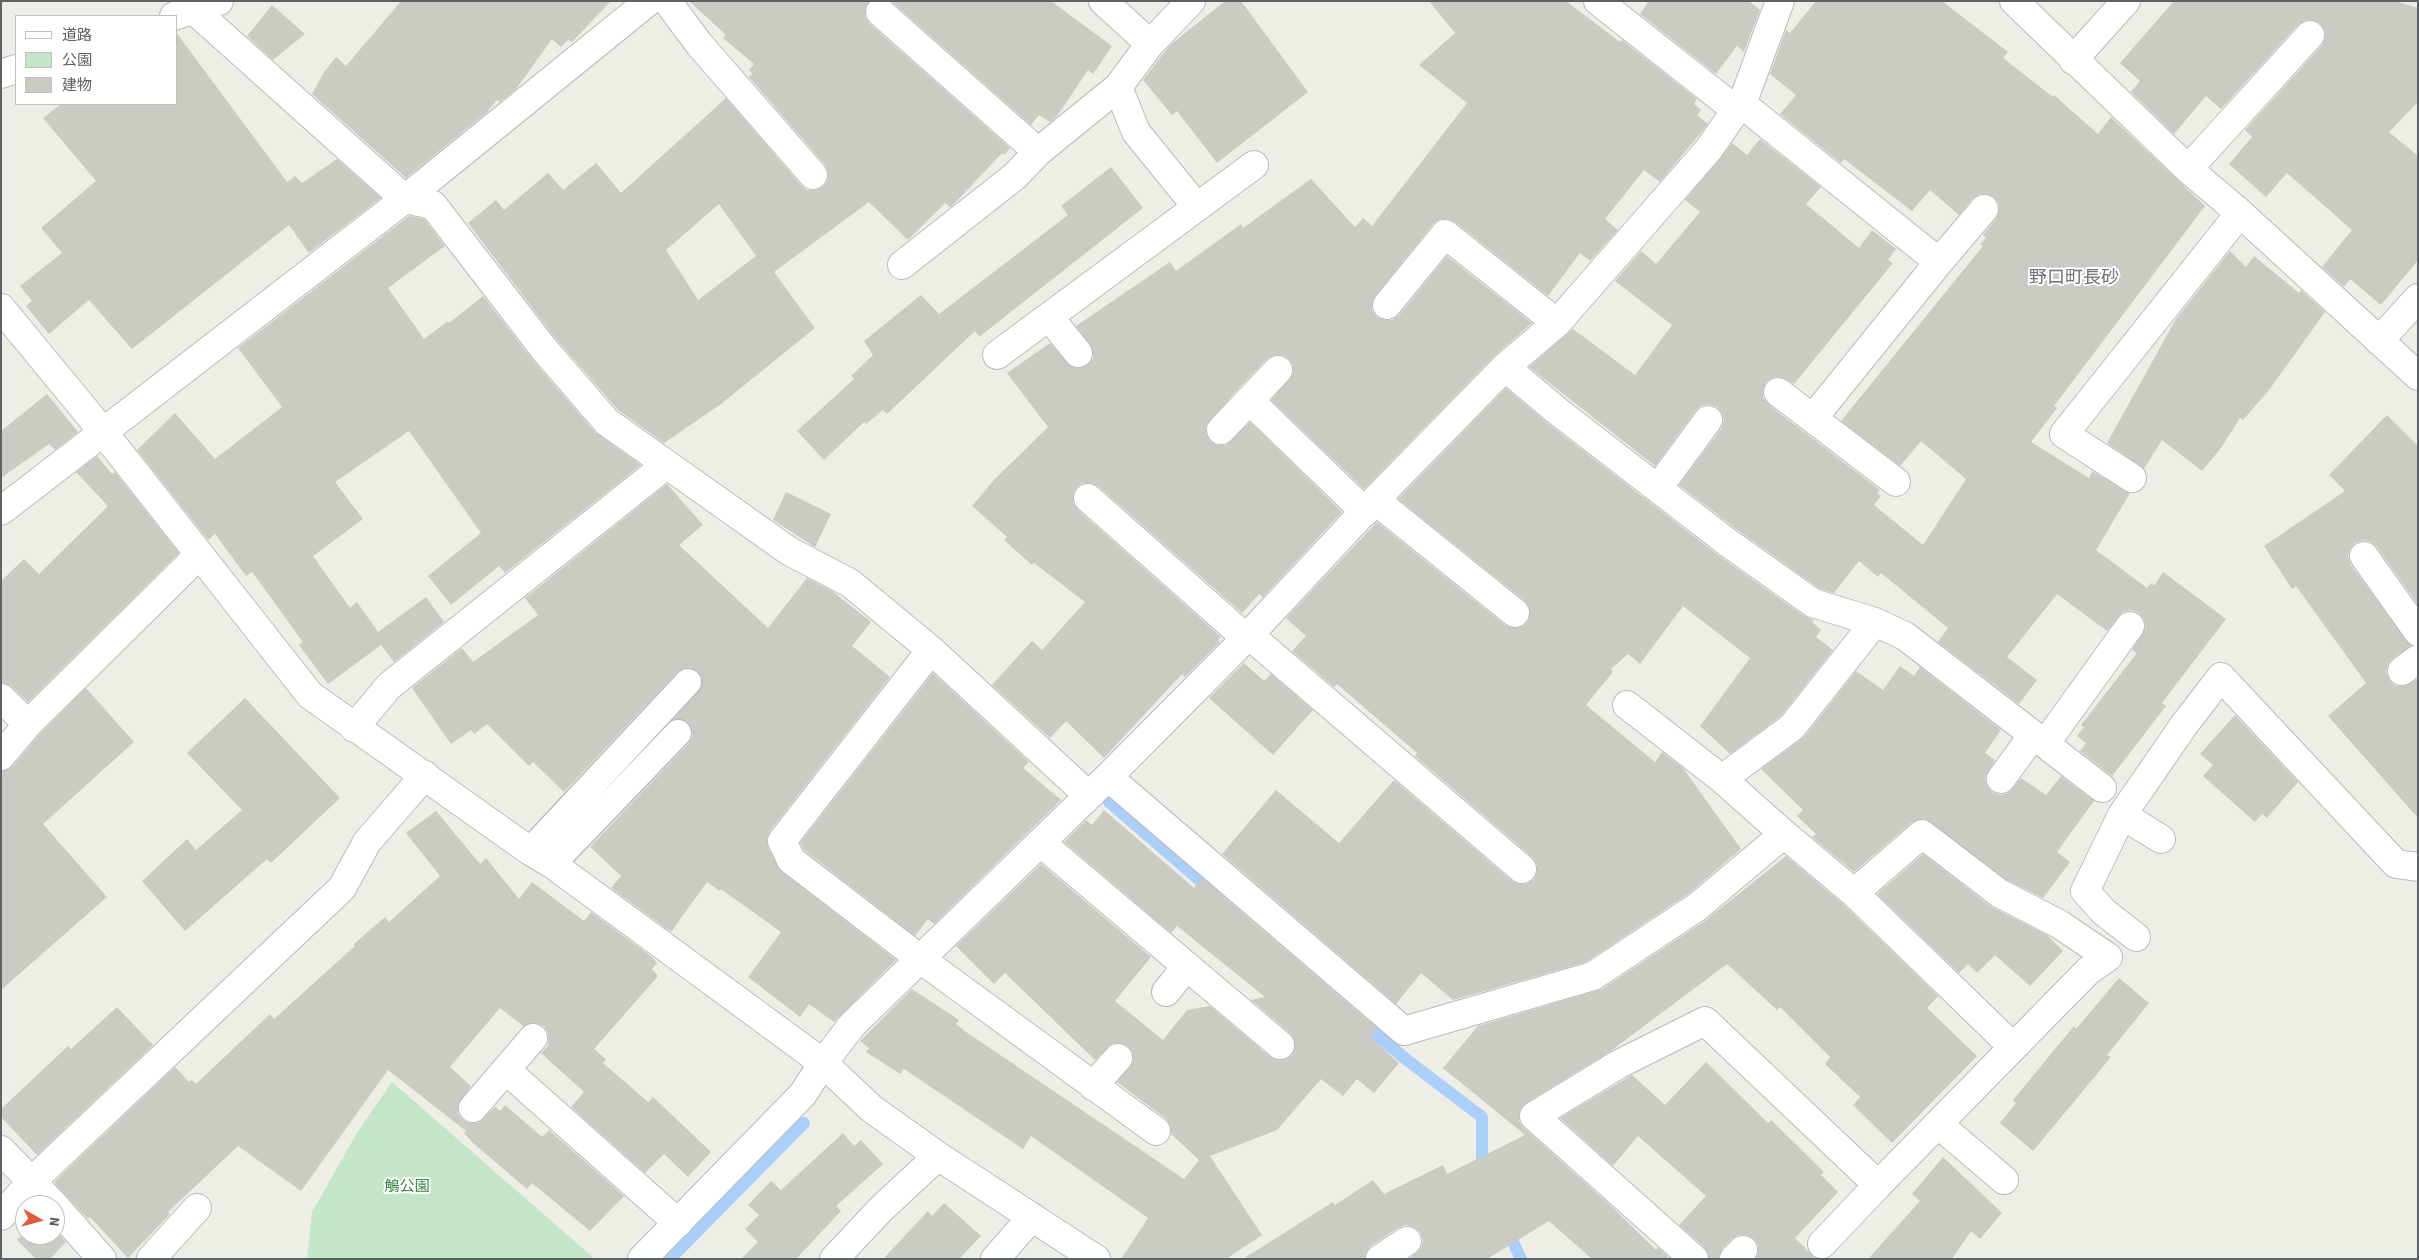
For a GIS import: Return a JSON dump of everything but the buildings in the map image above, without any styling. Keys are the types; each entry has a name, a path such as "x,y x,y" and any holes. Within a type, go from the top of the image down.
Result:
{"street":[{"path":"1,511 405,199 650,1"},
{"path":"666,1 711,59 813,175"},
{"path":"1103,1 1150,44"},
{"path":"902,265 1015,176 1038,152 1118,87 1150,44 1191,1"},
{"path":"1598,1 1739,107 1939,262"},
{"path":"642,1259 803,1094 823,1063 852,1025 919,958 1041,844 1248,636 1370,506 1505,367 1557,323 1710,149 1739,107 1780,1"},
{"path":"2014,1 2188,170 2240,213 2418,376"},
{"path":"2074,60 2126,1"},
{"path":"196,9 405,199 433,205 544,349 608,422 789,551 850,583 1098,786 1404,1031 1593,976 1697,907 1784,834"},
{"path":"880,12 1038,152"},
{"path":"2188,170 2310,35"},
{"path":"1,74 15,69"},
{"path":"1118,87 1136,132 1196,206"},
{"path":"997,355 1254,164"},
{"path":"1813,418 1939,262 1984,210"},
{"path":"2132,478 2064,434 2240,213"},
{"path":"1387,305 1446,234 1557,323"},
{"path":"2379,341 2418,298"},
{"path":"1,308 104,433 310,695 354,728 541,858 823,1063 872,1109 938,1156 1096,1259"},
{"path":"1049,317 1078,353"},
{"path":"1505,367 1556,410 1727,542 1813,603 1875,622 1905,636 2102,788"},
{"path":"1221,430 1278,370"},
{"path":"1778,392 1896,482"},
{"path":"1249,400 1370,506 1515,613"},
{"path":"1658,488 1708,420"},
{"path":"354,728 389,686 666,465"},
{"path":"1088,498 1522,869"},
{"path":"1,756 28,724 199,555"},
{"path":"2364,556 2418,632"},
{"path":"1722,779 1792,727 1875,622"},
{"path":"2001,779 2039,739 2130,626"},
{"path":"931,650 782,841 791,860 919,958 1156,1131"},
{"path":"2136,937 2104,912 2085,891 2122,815 2184,725 2221,677 2396,864 2418,867"},
{"path":"541,858 688,682"},
{"path":"1,698 28,724"},
{"path":"1626,706 1722,779 1854,893 2013,1046"},
{"path":"541,858 678,733"},
{"path":"1,1216 32,1181 342,888 367,842 425,776"},
{"path":"2122,815 2161,839"},
{"path":"1822,1244 2013,1046 2088,971 2108,957 2060,924 1998,893 1922,834 1854,893"},
{"path":"1041,844 1280,1045"},
{"path":"1166,992 1187,966"},
{"path":"1694,1259 1534,1116 1618,1064 1705,1021 1878,1185"},
{"path":"473,1108 533,1038"},
{"path":"1093,1086 1118,1058"},
{"path":"506,1070 678,1223"},
{"path":"1938,1124 2004,1180"},
{"path":"1,1150 44,1195"},
{"path":"834,1259 880,1209 938,1156"},
{"path":"151,1259 197,1208"},
{"path":"995,1259 1032,1217"},
{"path":"65,1218 102,1259"},
{"path":"1380,1259 1406,1242"}],"green space":[{"name":"鵤公園","path":"392,1082 595,1259 307,1259 312,1212 358,1131"}],"waterway":[{"path":"1109,802 1212,891"},
{"path":"1362,1023 1482,1117 1482,1172"},
{"path":"670,1259 804,1123"},
{"path":"1507,1229 1521,1259"}],"district":[{"name":"野口町長砂","path":"2074,279"}]}
